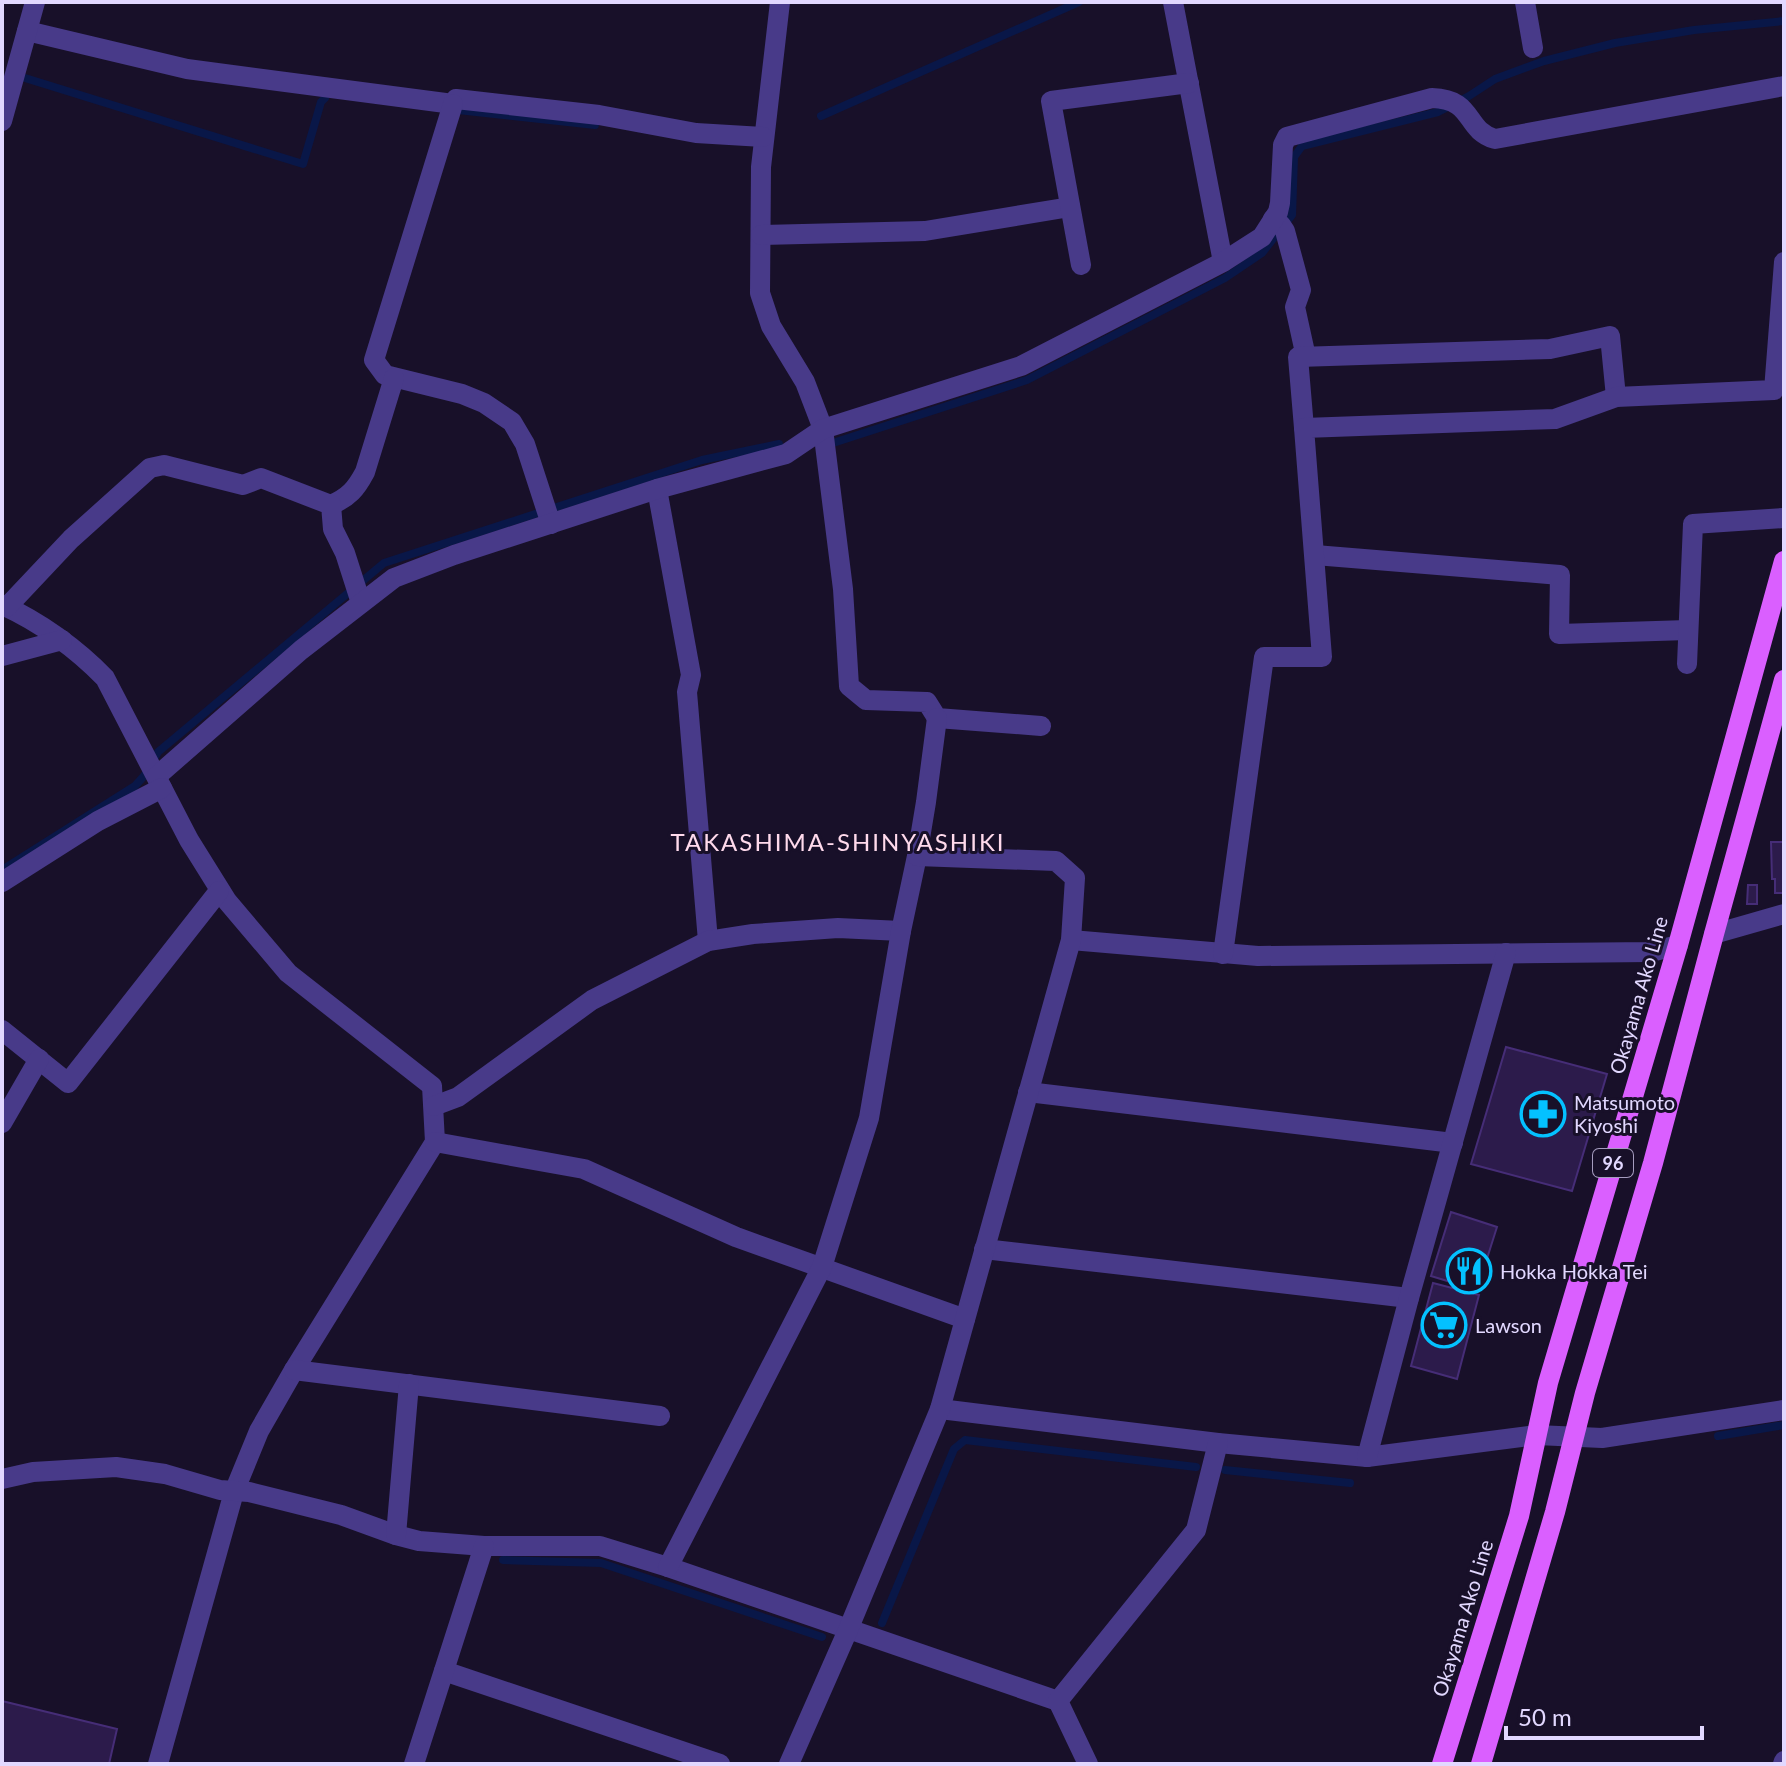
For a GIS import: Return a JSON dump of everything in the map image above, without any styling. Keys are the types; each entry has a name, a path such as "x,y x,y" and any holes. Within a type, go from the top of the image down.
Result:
{"main road":[{"name":"Okayama Ako Line","path":"1442,1764 1519,1516 1548,1383 1678,945 1784,561"},
{"name":"96","path":"1481,1764 1653,1163 1784,680"}],"street":[{"path":"2,121 35,2"},
{"path":"668,1567 822,1267 869,1118 917,856 937,718 927,702 866,700 849,686 843,589 823,429 805,382 771,326 760,293 763,137 780,2"},
{"path":"1173,2 1223,262"},
{"path":"1525,2 1533,48"},
{"path":"27,31 187,69 453,104"},
{"path":"1081,265 1051,101 1189,83"},
{"path":"1306,357 1295,307 1301,290 1280,225 1283,145 1287,137 1432,98 1455,103 1486,137 1495,139 1784,86"},
{"path":"548,515 525,444 512,422 484,403 462,394 385,375 374,360 453,104 456,99 599,115 696,133 763,137"},
{"path":"761,235 925,231 1070,207"},
{"path":"2,882 98,821 301,650 358,593 548,515 786,454 823,429 1021,366 1223,262 1280,225"},
{"path":"1304,428 1555,419 1616,397 1774,390 1784,262"},
{"path":"1223,954 1264,657 1322,657 1298,357 1550,349 1610,336 1616,397"},
{"path":"158,1764 234,1492 259,1431 294,1370 435,1142 432,1086 288,973 219,891 105,678 62,640 5,606 71,539 150,468 164,465 243,485 261,478 331,505 348,498 361,479 394,378"},
{"path":"657,489 691,675 687,692 708,941"},
{"path":"331,505 333,529 345,553 358,593"},
{"path":"1687,664 1693,524 1784,518"},
{"path":"1315,555 1560,575 1559,634 1688,630"},
{"path":"2,656 62,640"},
{"path":"937,718 1041,726"},
{"path":"789,1764 940,1409 1071,940 1075,878 1056,861 917,856"},
{"path":"2,1030 68,1083 219,891"},
{"path":"1714,934 1784,914"},
{"path":"434,1106 458,1097 592,1000 708,941 753,934 838,928 901,931"},
{"path":"1071,940 1273,956 1651,952 1678,945"},
{"path":"1367,1457 1506,953"},
{"path":"2,1123 39,1059"},
{"path":"1028,1092 1453,1143"},
{"path":"435,1142 584,1169 736,1237 965,1319"},
{"path":"984,1249 1409,1298"},
{"path":"294,1370 660,1416"},
{"path":"396,1535 409,1384"},
{"path":"940,1409 1218,1443 1367,1457 1537,1435 1602,1438 1784,1410"},
{"path":"1058,1701 1196,1530 1218,1443"},
{"path":"2,1479 33,1472 116,1467 165,1474 220,1490 249,1492 341,1515 419,1541 484,1546 600,1546 1058,1701 1088,1764"},
{"path":"414,1764 484,1546"},
{"path":"444,1671 720,1764"}],"building":[{"path":"1771,842 1784,842 1784,893 1775,893"},
{"path":"1748,885 1757,885 1757,904 1747,904"},
{"path":"1506,1047 1607,1074 1572,1191 1471,1164"},
{"path":"1451,1212 1497,1227 1477,1290 1431,1276"},
{"path":"1433,1283 1479,1295 1457,1379 1411,1366"},
{"path":"2,1701 117,1729 109,1764 2,1764"}],"waterway":[{"path":"821,116 1079,2"},
{"path":"836,442 1027,380 1225,278 1262,253 1292,215 1294,157 1302,146 1438,112 1495,79 1544,61 1615,43 1694,30 1784,21"},
{"path":"25,78 303,164 321,102 325,98"},
{"path":"458,110 595,125"},
{"path":"2,870 135,786 158,752 384,563 702,460 779,444"},
{"path":"1718,1436 1784,1425"},
{"path":"882,1623 954,1449 965,1440 1196,1467"},
{"path":"1225,1470 1350,1483"},
{"path":"503,1560 601,1563 822,1637"}],"place":[{"name":"Matsumoto Kiyoshi","path":"1543,1114"},
{"name":"Hokka Hokka Tei","path":"1469,1271"},
{"name":"Lawson","path":"1444,1325"}],"district":[{"name":"TAKASHIMA-SHINYASHIKI","path":"838,841"}]}
